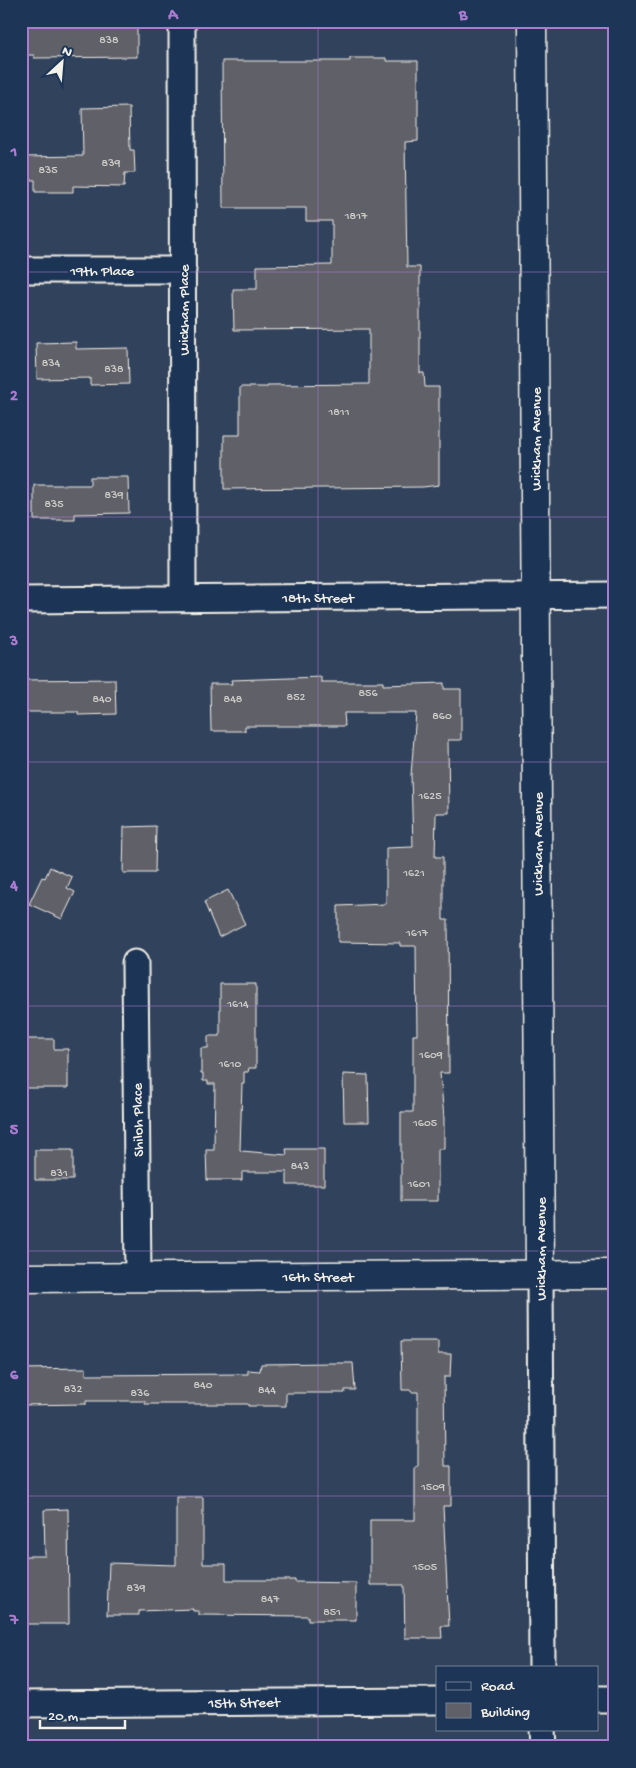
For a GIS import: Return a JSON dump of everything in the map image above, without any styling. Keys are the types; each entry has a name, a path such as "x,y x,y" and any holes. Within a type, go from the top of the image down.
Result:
{"street":[{"name":"Wickham Place","path":"182,21 183,598"},
{"name":"Wickham Avenue","path":"532,21 542,1666"},
{"name":"19th Place","path":"21,270 182,270"},
{"name":"18th Street","path":"21,600 615,595"},
{"name":"Shiloh Place","path":"135,963 138,1277"},
{"name":"16th Street","path":"21,1278 615,1274"},
{"path":"598,1699 615,1699"},
{"name":"15th Street","path":"21,1704 436,1701"},
{"path":"542,1730 542,1747"}],"building":[{"path":"21,21 137,21 137,57 34,58 34,55 21,55"},
{"path":"350,58 386,58 386,61 418,61 418,141 405,142 407,267 420,267 420,373 424,373 425,387 439,387 439,485 423,487 224,489 224,435 240,435 240,387 369,384 369,329 234,330 233,289 257,289 257,266 332,265 332,221 306,221 306,208 223,208 222,61 350,61"},
{"path":"129,107 130,150 134,150 135,173 125,173 124,187 73,186 73,192 35,192 35,180 24,180 24,157 83,156 82,108"},
{"path":"76,342 76,349 128,348 129,384 90,385 90,378 37,379 36,343"},
{"path":"90,477 128,477 129,513 75,514 75,520 34,520 34,485 90,485"},
{"path":"321,677 321,682 383,682 383,685 444,683 444,689 461,689 461,740 448,740 449,813 436,813 435,857 443,857 443,920 448,920 449,1073 440,1073 444,1118 444,1149 438,1149 438,1201 401,1201 401,1112 413,1112 413,1035 417,1035 416,946 400,946 400,943 338,942 338,906 386,904 386,848 413,847 411,775 416,713 344,713 345,726 245,726 245,731 211,731 210,684 232,684 231,680"},
{"path":"115,679 116,714 78,715 78,712 21,712 21,686 24,686 24,680"},
{"path":"156,826 155,873 123,873 124,827"},
{"path":"50,867 72,877 67,888 75,892 62,919 29,904 42,877 45,878"},
{"path":"228,890 245,924 219,937 204,902"},
{"path":"220,984 256,984 256,1068 249,1068 248,1072 244,1072 240,1150 287,1155 286,1149 324,1149 324,1185 287,1185 287,1172 242,1172 242,1180 207,1180 206,1150 214,1150 215,1084 208,1084 208,1081 203,1081 203,1073 201,1073 201,1048 208,1048 208,1036 220,1036"},
{"path":"21,1039 54,1039 54,1049 68,1049 68,1088 21,1088"},
{"path":"343,1074 368,1075 369,1122 344,1122"},
{"path":"35,1150 73,1150 73,1180 35,1180"},
{"path":"401,1341 438,1341 438,1354 451,1354 450,1377 444,1377 445,1466 451,1466 451,1506 443,1506 449,1626 441,1626 442,1638 405,1638 404,1585 370,1585 370,1520 415,1520 415,1467 418,1467 418,1392 402,1390"},
{"path":"353,1363 355,1390 345,1390 345,1393 286,1393 286,1406 145,1404 145,1401 86,1401 86,1404 21,1405 21,1369 86,1368 86,1375 248,1374 248,1370 260,1371 261,1364"},
{"path":"176,1497 203,1497 203,1564 226,1564 226,1580 295,1580 295,1582 356,1583 356,1620 308,1620 308,1616 199,1615 199,1611 193,1611 193,1609 139,1611 139,1615 107,1615 109,1563 176,1565"},
{"path":"68,1509 69,1624 21,1624 21,1556 45,1556 44,1510"}]}
